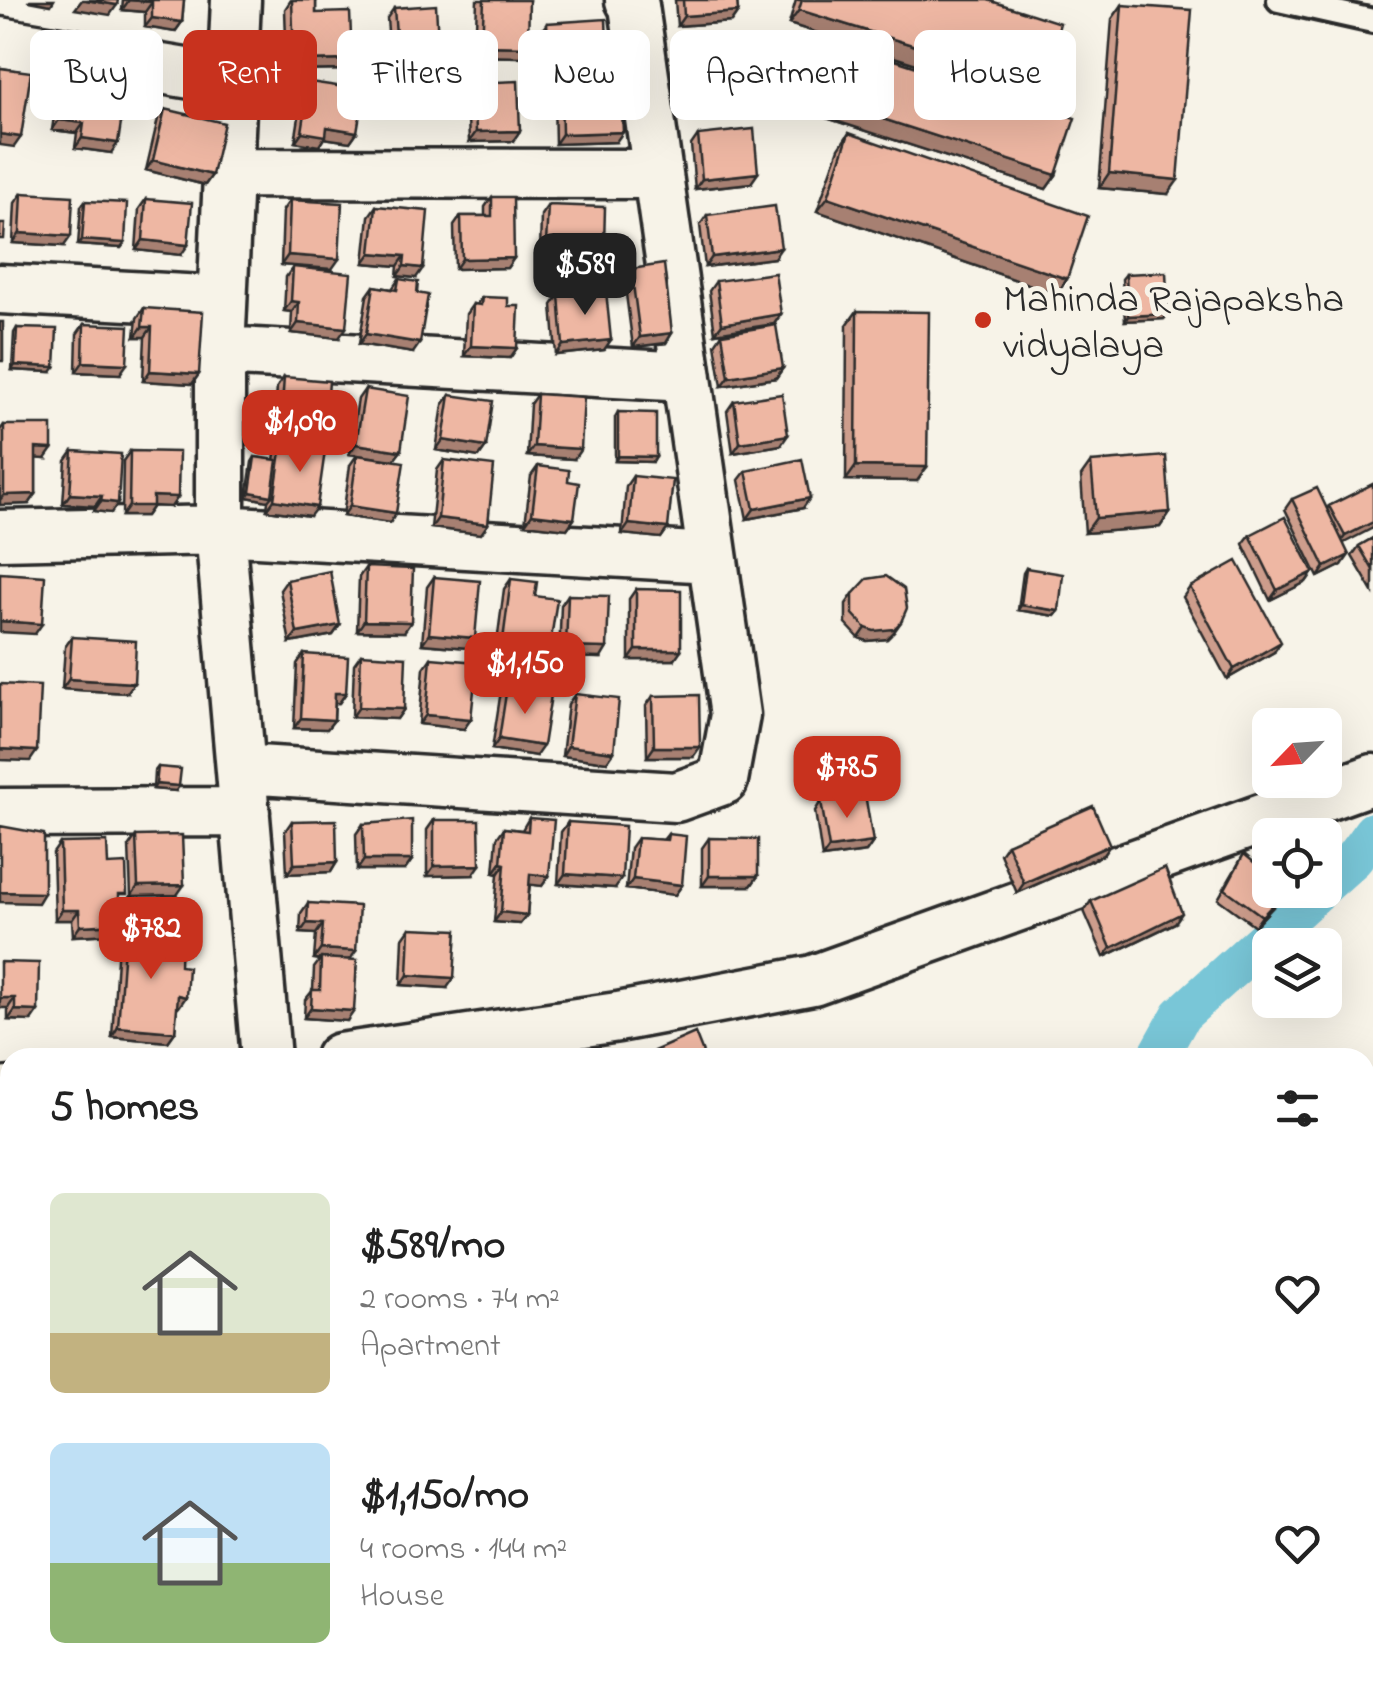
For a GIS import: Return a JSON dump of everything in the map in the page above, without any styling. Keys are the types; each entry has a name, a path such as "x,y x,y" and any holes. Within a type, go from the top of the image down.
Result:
{"street":[{"path":"235,30 236,0"},
{"path":"0,814 243,790 676,798 723,780 734,716 634,6 630,0"},
{"path":"0,42 183,73"},
{"path":"230,120 220,351 220,530 265,1048"},
{"path":"228,173 658,174"},
{"path":"0,288 222,301"},
{"path":"220,351 687,376"},
{"path":"0,535 220,530 712,558"},
{"path":"475,1048 623,1037 813,980 1363,782"}],"lane":[{"path":"1279,0 1373,21"}],"building":[{"path":"86,0 118,0 117,5"},
{"path":"129,0 184,0 182,22 152,18 152,2"},
{"path":"292,0 316,0 316,13 350,12 351,30 337,30 337,60 317,61 317,30 293,30"},
{"path":"484,0 529,0 528,30 518,30 518,47 498,46 498,30 483,30"},
{"path":"683,0 737,0 738,12 684,16"},
{"path":"802,0 988,0 1060,23 1058,30 914,30 914,45 894,39 894,30 864,30 799,10"},
{"path":"436,5 437,30 396,30 394,8"},
{"path":"1122,5 1192,10 1178,180 1109,173"},
{"path":"606,19 606,30 547,30 547,23"},
{"path":"894,60 914,66 914,120 1074,120 1056,175 886,120 894,120"},
{"path":"0,68 30,72 21,137 0,134"},
{"path":"518,81 520,131 476,132 476,120 498,120 498,82"},
{"path":"317,83 337,86 337,120 359,120 357,132 327,127 326,136 302,132 304,120 317,120"},
{"path":"165,109 183,113 183,120 224,123 212,175 153,160"},
{"path":"59,120 121,120 118,143 82,138 84,123"},
{"path":"562,120 622,120 623,132 562,134"},
{"path":"754,129 758,173 702,179 698,135"},
{"path":"849,133 1088,216 1067,279 828,197"},
{"path":"22,193 73,196 71,236 20,233"},
{"path":"492,197 513,197 514,258 462,259 461,216 492,216"},
{"path":"146,199 192,203 188,245 143,240"},
{"path":"290,200 342,203 339,259 288,255"},
{"path":"85,201 127,203 125,243 82,240"},
{"path":"548,205 605,207 604,246 546,244"},
{"path":"376,206 428,211 423,268 404,266 405,256 371,253"},
{"path":"775,206 781,248 712,257 707,215"},
{"path":"0,224 5,224 4,239 0,239"},
{"path":"664,264 672,333 640,337 631,269"},
{"path":"293,267 351,273 346,328 298,323 299,302 291,301"},
{"path":"1166,272 1168,314 1128,316 1126,274"},
{"path":"775,273 781,314 722,324 716,281"},
{"path":"399,279 418,282 417,293 428,295 420,343 366,334 374,286 397,290"},
{"path":"606,291 611,340 563,345 559,295"},
{"path":"482,297 508,298 508,306 519,306 517,348 471,346 473,304 481,305"},
{"path":"144,308 203,312 199,374 150,371 152,327 142,327"},
{"path":"857,311 929,312 927,467 856,466"},
{"path":"3,322 3,361 0,361"},
{"path":"84,324 129,326 127,364 83,362"},
{"path":"776,325 783,368 729,377 722,334"},
{"path":"17,328 57,329 55,367 15,365"},
{"path":"284,377 329,381 325,439 280,436"},
{"path":"365,389 409,396 401,451 356,444"},
{"path":"537,394 584,397 581,449 534,446"},
{"path":"782,394 788,435 740,443 734,401"},
{"path":"450,395 493,401 486,447 443,440"},
{"path":"618,412 656,413 656,457 618,456"},
{"path":"4,425 52,425 52,449 36,448 36,494 4,495"},
{"path":"282,444 325,451 317,507 274,500"},
{"path":"73,451 121,454 118,503 101,501 102,496 70,494"},
{"path":"130,451 179,452 178,497 153,496 153,506 129,506"},
{"path":"357,455 404,462 396,513 350,506"},
{"path":"1166,456 1170,512 1096,518 1091,462"},
{"path":"255,457 277,460 272,496 250,492"},
{"path":"802,459 810,498 754,509 746,471"},
{"path":"444,460 494,466 488,524 438,518"},
{"path":"538,466 569,470 568,481 579,483 574,519 532,514"},
{"path":"633,476 673,480 668,528 629,524"},
{"path":"1373,484 1373,522 1345,536 1329,506"},
{"path":"1317,488 1349,555 1325,567 1292,499"},
{"path":"1285,517 1313,572 1277,590 1250,535"},
{"path":"1373,538 1373,570 1359,546"},
{"path":"1237,561 1281,642 1234,669 1190,587"},
{"path":"366,567 413,569 411,622 364,621"},
{"path":"1026,568 1063,574 1059,611 1021,605"},
{"path":"330,571 340,625 297,633 287,580"},
{"path":"0,573 45,576 42,624 0,621"},
{"path":"886,576 904,589 907,608 894,629 874,631 853,614 853,594 867,579"},
{"path":"434,577 480,581 475,638 429,634"},
{"path":"511,579 537,582 535,596 557,599 550,646 503,640"},
{"path":"636,589 681,590 681,650 636,650"},
{"path":"568,595 609,596 607,648 566,647"},
{"path":"72,637 136,641 134,683 69,679"},
{"path":"304,654 348,657 346,693 335,693 334,720 301,718"},
{"path":"361,654 406,657 404,709 359,707"},
{"path":"431,658 477,662 471,719 426,715"},
{"path":"0,684 40,686 37,751 0,749"},
{"path":"507,687 551,695 543,746 499,739"},
{"path":"575,694 619,699 614,752 568,746"},
{"path":"699,695 700,747 654,747 653,696"},
{"path":"158,767 181,769 179,786 156,784"},
{"path":"865,794 873,842 829,848 821,801"},
{"path":"1093,806 1110,845 1024,883 1007,844"},
{"path":"529,818 554,820 549,876 530,874 527,915 501,912 504,828 528,831"},
{"path":"336,820 337,862 294,864 292,821"},
{"path":"412,820 412,860 364,860 363,824"},
{"path":"434,820 479,820 480,865 434,866"},
{"path":"568,822 625,826 622,878 565,874"},
{"path":"0,826 44,834 44,893 0,892"},
{"path":"668,834 686,836 682,885 633,879 637,838 667,840"},
{"path":"182,835 184,885 138,886 136,836"},
{"path":"709,838 758,839 758,876 709,876"},
{"path":"107,842 108,865 126,864 127,894 119,894 119,924 80,926 79,910 62,910 60,843"},
{"path":"1244,854 1252,861 1252,908 1270,908 1262,916 1225,889"},
{"path":"1165,868 1182,913 1111,948 1091,901"},
{"path":"308,903 359,906 356,951 321,949 323,924 307,923"},
{"path":"410,928 457,930 454,978 408,975"},
{"path":"125,932 181,936 180,966 188,967 186,997 178,995 175,1032 118,1027"},
{"path":"321,958 357,960 354,1011 311,1008 312,990 320,990"},
{"path":"0,962 39,963 38,1011 15,1010 15,998 0,998"},
{"path":"695,1033 701,1048 661,1048"}],"waterway":[{"path":"1342,869 1373,832"},
{"path":"1163,1048 1181,1015 1299,908"}],"place":[{"name":"Mahinda Rajapaksha vidyalaya","path":"983,320"}]}
